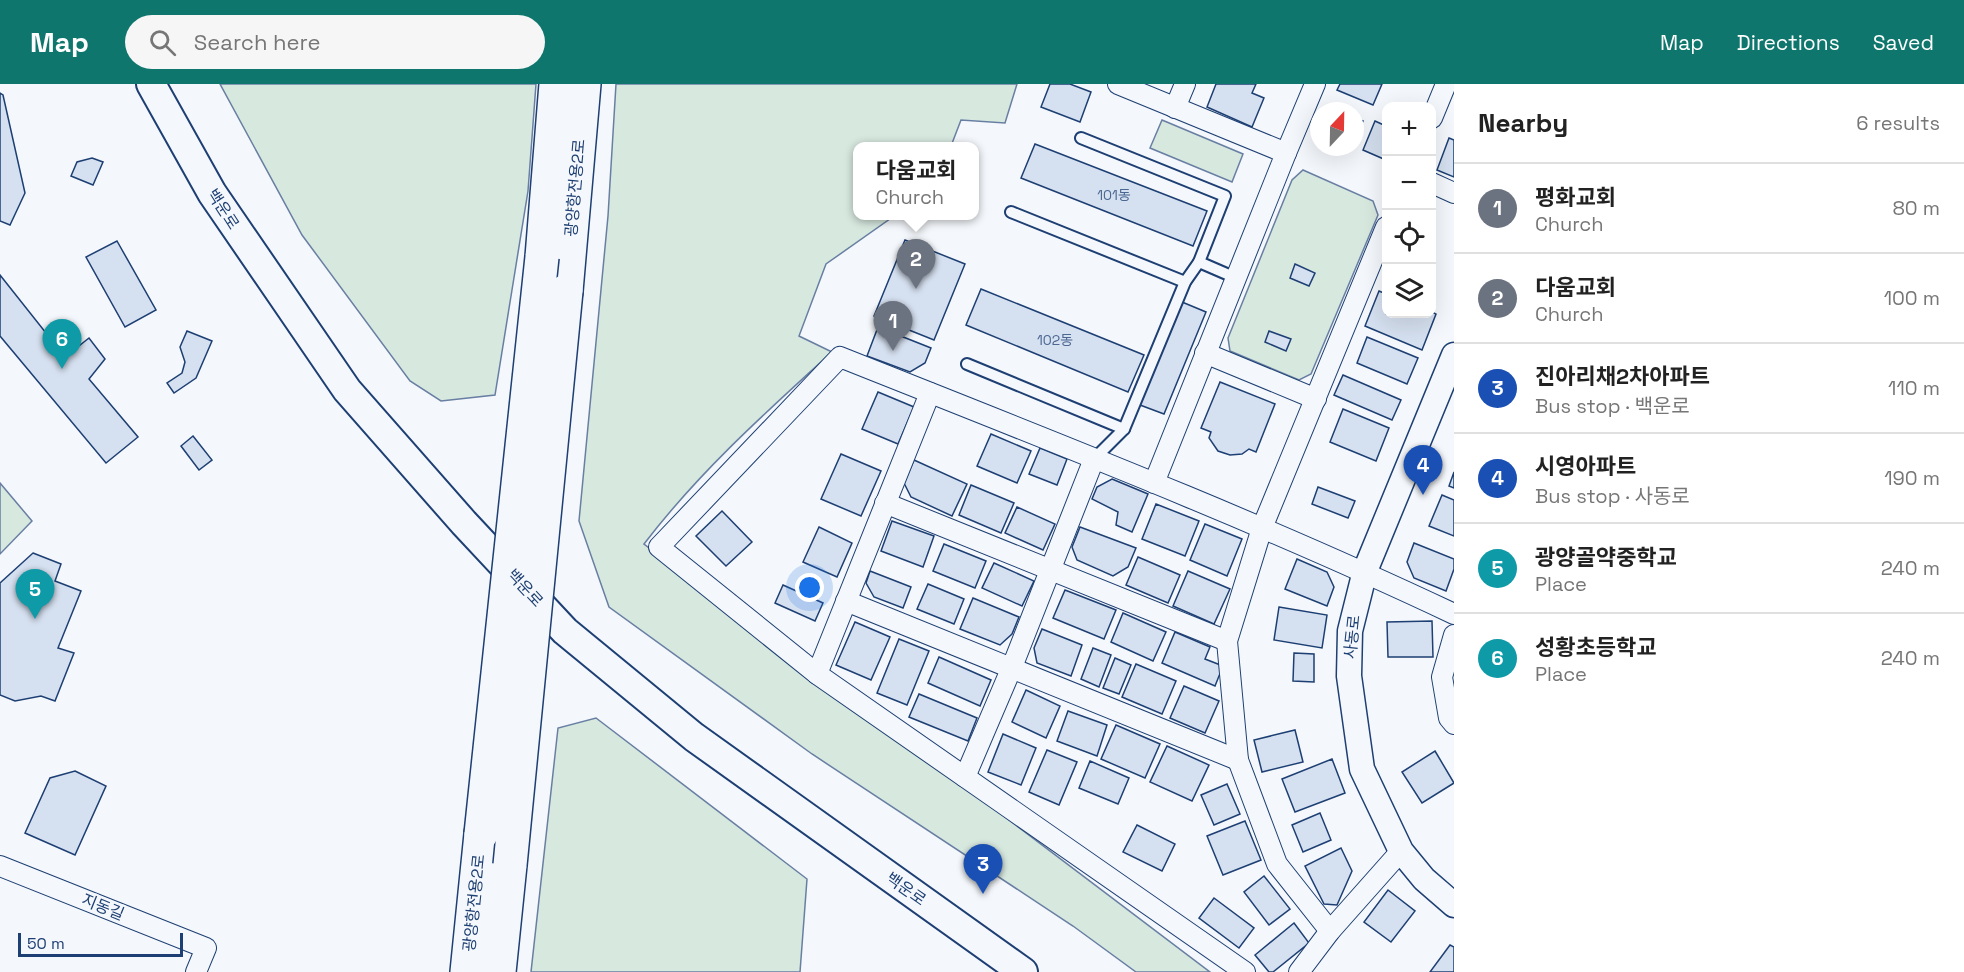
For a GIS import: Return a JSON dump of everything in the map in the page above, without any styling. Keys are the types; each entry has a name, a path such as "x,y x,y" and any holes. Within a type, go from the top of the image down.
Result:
{"highway":[{"name":"광양항전용2로","path":"467,972 542,257 556,84"},
{"name":"광양항전용2로","path":"499,972 566,291 584,84"}],"main road":[{"name":"백운로","path":"151,84 212,193 347,390 464,523 565,631 694,737 1023,972"}],"street":[{"path":"1118,84 1286,153"},
{"path":"1169,84 1175,108"},
{"path":"1175,108 1185,84"},
{"path":"1155,483 1205,353 1315,84"},
{"path":"1436,107 1446,84"},
{"path":"1436,185 1454,193"},
{"path":"1330,931 1277,864 1238,759 1227,641 1262,528 1382,236"},
{"path":"1205,353 1316,399"},
{"name":"사동로","path":"1454,355 1365,571 1350,631 1349,676 1362,769 1401,851 1424,879 1454,905"},
{"path":"1245,972 817,674 659,547 840,357 1155,483 1365,571 1454,614"},
{"path":"817,674 930,393"},
{"path":"965,777 1012,667 1094,459"},
{"path":"885,503 1227,641"},
{"path":"846,601 1238,759"},
{"path":"1454,635 1442,677 1449,718 1454,724"},
{"path":"1299,972 1330,931 1401,851"},
{"name":"지동길","path":"0,866 206,948 196,972"}],"lane":[{"path":"1081,138 1225,196 1199,262 1185,282 1124,429 1094,459"},
{"path":"1011,212 1185,282"},
{"path":"1199,262 1236,278"},
{"path":"966,364 1124,429"}],"shaded area":[{"path":"220,84 536,84 528,191 495,395 441,401 410,381 302,235"},
{"path":"616,84 1017,84 1005,123 961,120 953,142 853,142 853,220 888,220 826,264 799,336 832,352 710,467 644,544 1210,972 1136,972 1073,926 812,754 609,607 579,521 608,216"},
{"path":"1162,120 1243,154 1232,182 1150,148"},
{"path":"1303,170 1373,201 1378,215 1311,374 1299,380 1230,351 1228,338 1292,180"},
{"path":"0,483 32,521 0,554"},
{"path":"596,718 807,879 800,972 531,972 558,728"}],"building":[{"path":"1050,84 1070,84 1091,92 1080,122 1041,107"},
{"path":"1216,84 1256,84 1252,93 1264,98 1252,127 1207,107"},
{"path":"1340,84 1382,84 1373,105 1337,90"},
{"path":"0,93 3,95 25,193 10,225 0,221"},
{"path":"1375,121 1382,124 1382,158 1364,150"},
{"path":"1449,138 1454,140 1454,177 1437,170"},
{"path":"1035,144 1207,211 1193,246 1021,178"},
{"path":"92,158 103,162 93,185 71,176 77,162"},
{"path":"905,240 965,264 934,340 874,316"},
{"path":"117,241 156,310 125,327 86,257"},
{"path":"1295,264 1315,273 1309,286 1290,278"},
{"path":"0,275 65,357 89,338 105,359 89,379 138,437 106,463 0,336"},
{"path":"981,289 1144,355 1128,392 966,325"},
{"path":"1379,291 1382,292 1382,318 1434,318 1422,350 1365,326"},
{"path":"1182,302 1206,312 1164,414 1140,405"},
{"path":"878,327 931,348 925,363 910,372 867,356"},
{"path":"187,331 212,341 196,378 174,393 167,383 182,373 185,362 180,347"},
{"path":"1269,331 1291,339 1286,351 1265,342"},
{"path":"1367,337 1418,358 1407,384 1357,363"},
{"path":"1343,375 1401,400 1392,420 1334,395"},
{"path":"1220,382 1275,404 1256,452 1249,449 1242,454 1230,455 1218,451 1209,438 1211,432 1201,428"},
{"path":"878,392 914,407 898,444 862,429"},
{"path":"1343,409 1389,428 1376,461 1330,442"},
{"path":"991,434 1031,451 1017,483 977,466"},
{"path":"193,436 212,460 199,470 181,446"},
{"path":"1040,448 1067,459 1057,485 1029,474"},
{"path":"841,454 881,471 861,516 821,499"},
{"path":"914,460 967,484 952,516 911,497 904,483"},
{"path":"1454,472 1454,488 1449,486"},
{"path":"1112,479 1148,494 1132,532 1116,525 1118,512 1092,499 1097,487"},
{"path":"971,485 1014,503 1001,533 959,515"},
{"path":"1318,487 1355,501 1348,518 1312,504"},
{"path":"1442,495 1454,500 1454,536 1429,526"},
{"path":"1156,504 1199,521 1185,556 1142,539"},
{"path":"1017,507 1055,524 1043,550 1005,533"},
{"path":"722,511 752,542 726,566 696,536"},
{"path":"892,521 934,536 923,567 881,551"},
{"path":"1205,524 1242,539 1227,576 1190,560"},
{"path":"819,527 852,543 837,577 803,562"},
{"path":"1080,527 1136,548 1128,567 1113,576 1077,560 1072,547"},
{"path":"1414,543 1454,559 1454,569 1446,591 1414,578 1407,562"},
{"path":"944,544 986,561 975,588 933,571"},
{"path":"33,553 61,564 55,581 81,591 58,648 74,653 55,701 41,696 15,701 0,695 0,583"},
{"path":"1138,557 1180,575 1168,603 1126,585"},
{"path":"1297,559 1327,572 1334,587 1327,606 1285,589"},
{"path":"994,563 1034,581 1022,606 982,588"},
{"path":"870,571 911,587 903,608 874,597 866,583"},
{"path":"1188,571 1230,589 1214,624 1173,606"},
{"path":"928,584 964,599 954,624 917,609"},
{"path":"783,585 823,603 815,621 775,603"},
{"path":"1065,590 1116,610 1104,639 1053,618"},
{"path":"973,598 1019,617 1012,634 1000,645 960,629"},
{"path":"1279,607 1327,615 1322,648 1274,640"},
{"path":"1123,613 1166,632 1153,661 1111,642"},
{"path":"1432,621 1433,657 1388,657 1387,622"},
{"path":"855,622 890,637 871,680 836,665"},
{"path":"1042,629 1082,645 1071,676 1037,663 1034,648"},
{"path":"1175,632 1210,647 1205,659 1223,666 1215,686 1162,663"},
{"path":"899,639 929,651 907,705 877,693"},
{"path":"1093,648 1111,655 1099,687 1081,679"},
{"path":"1294,653 1314,654 1314,682 1293,681"},
{"path":"939,657 991,680 980,706 928,683"},
{"path":"1115,658 1131,665 1119,694 1103,688"},
{"path":"1136,664 1176,681 1162,714 1122,697"},
{"path":"1184,686 1219,701 1205,733 1170,718"},
{"path":"1026,690 1060,706 1046,738 1012,722"},
{"path":"919,694 977,718 968,741 909,717"},
{"path":"1068,711 1107,725 1097,756 1057,741"},
{"path":"1116,725 1160,744 1145,778 1101,759"},
{"path":"1295,730 1303,762 1262,772 1254,740"},
{"path":"1003,734 1036,748 1021,785 988,772"},
{"path":"1167,746 1209,765 1192,801 1150,782"},
{"path":"1047,750 1077,762 1059,805 1029,792"},
{"path":"1435,751 1454,783 1422,803 1402,772"},
{"path":"1332,759 1345,793 1295,812 1282,779"},
{"path":"1090,761 1129,778 1118,804 1079,788"},
{"path":"75,771 106,786 75,855 25,833 50,778"},
{"path":"1227,784 1240,814 1214,825 1201,795"},
{"path":"1320,813 1331,840 1303,852 1292,825"},
{"path":"1245,821 1261,860 1223,875 1207,836"},
{"path":"1137,825 1175,844 1162,871 1123,852"},
{"path":"1341,848 1352,871 1337,905 1324,904 1305,866"},
{"path":"1264,876 1290,909 1269,925 1244,892"},
{"path":"1388,890 1415,911 1391,942 1364,922"},
{"path":"1214,898 1254,928 1239,948 1199,918"},
{"path":"1294,923 1309,943 1273,972 1269,972 1255,955"},
{"path":"1450,945 1454,947 1454,972 1430,972"}],"place":[{"name":"다움교회","path":"916,289"},
{"name":"평화교회","path":"893,351"},
{"name":"성황초등학교","path":"62,369"},
{"name":"시영아파트","path":"1423,495"},
{"name":"광양골약중학교","path":"35,619"},
{"name":"진아리채2차아파트","path":"983,894"}]}
